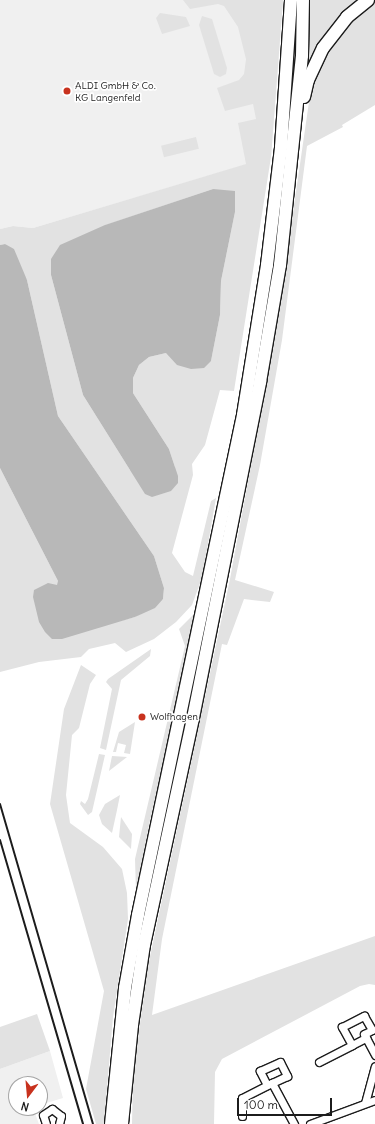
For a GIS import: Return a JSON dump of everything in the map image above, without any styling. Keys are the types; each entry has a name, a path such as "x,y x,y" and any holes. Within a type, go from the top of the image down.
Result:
{"highway":[{"path":"122,1124 119,1083 125,988 138,915 243,415 267,265 281,147 292,0"},
{"path":"111,1124 144,945 193,718 260,382 280,265 302,56 302,0"},
{"path":"294,143 308,80 323,48 339,26 368,0"}],"street":[{"path":"352,1045 342,1027 364,1016 372,1030 364,1034 375,1055"},
{"path":"319,1062 366,1038"},
{"path":"366,1103 375,1066"},
{"path":"242,1116 242,1098 270,1084 294,1124"},
{"path":"310,1124 375,1100"},
{"path":"46,1124 44,1115 52,1109 61,1116 59,1124"}],"shaded area":[{"path":"0,0 283,0 271,157 33,228 13,226 0,229"},
{"path":"183,0 283,0 271,157 234,391 220,390 205,445 192,464 193,475 172,553 185,572 193,576 211,501 216,498 202,578 192,605 176,622 154,639 126,652 115,643 89,649 81,657 39,662 0,672 0,468 58,581 58,585 53,585 52,639 135,617 163,599 164,588 154,556 58,416 27,280 5,244 0,245 0,229 13,226 33,228 246,164 238,123 256,119 253,104 225,111 217,88 239,80 244,74 246,59 238,27 224,6 218,4 190,9","holes":["213,189 235,212 221,281 220,315 211,361 166,353 149,357 139,365 133,378 133,393 169,449 175,467 130,470 83,395 51,275 106,225"]},
{"path":"310,0 363,0 305,79 309,33"},
{"path":"375,1 375,105 342,125 343,127 307,146 282,340 260,465 235,580 274,592 270,602 244,599 227,645 222,644 162,939 152,1015 375,936 375,985 369,984 360,986 222,1059 215,1072 214,1124 132,1124 133,1074 148,966 230,579 276,330 311,88 328,50 349,23"},
{"path":"160,13 186,17 190,26 162,34 156,18"},
{"path":"202,16 212,19 227,68 226,74 220,77 214,74 199,25"},
{"path":"196,137 199,149 164,157 161,146"},
{"path":"213,189 235,191 235,212 221,281 220,315 211,361 204,368 191,369 177,365 166,353 149,357 139,365 133,378 133,393 169,449 178,476 178,483 171,491 152,497 145,494 83,395 51,275 51,259 60,245 105,225"},
{"path":"5,244 14,249 27,280 58,416 154,556 164,588 163,599 155,608 135,617 62,639 52,639 45,632 39,622 33,597 34,590 48,583 57,585 58,581 0,468 0,245"},
{"path":"197,611 149,825 136,892 135,859 185,646 179,629"},
{"path":"151,649 150,656 121,680 106,750 100,748 112,689 106,682 108,679"},
{"path":"81,665 96,675 90,684 79,728 72,735 66,795 70,823 103,847 122,869 127,893 128,919 113,1017 104,1124 96,1124 86,1089 104,991 50,804 64,709"},
{"path":"135,722 130,754 124,753 126,745 118,743 116,752 113,752 119,732"},
{"path":"99,754 105,755 92,812 88,815 80,804 81,801 85,804 88,799"},
{"path":"112,756 127,757 109,771"},
{"path":"120,795 112,833 102,824 99,815 105,804"},
{"path":"121,817 132,834 131,849 119,837"},
{"path":"37,1014 50,1051 0,1069 0,1027"},
{"path":"50,1051 63,1098 48,1103 48,1076 8,1076 8,1116 36,1116 39,1124 0,1124 0,1069"}],"railway":[{"path":"0,804 93,1124"},
{"path":"0,840 83,1124"}],"place":[{"name":"ALDI GmbH & Co. KG Langenfeld","path":"67,91"},
{"name":"Wolfhagen","path":"142,717"}]}
